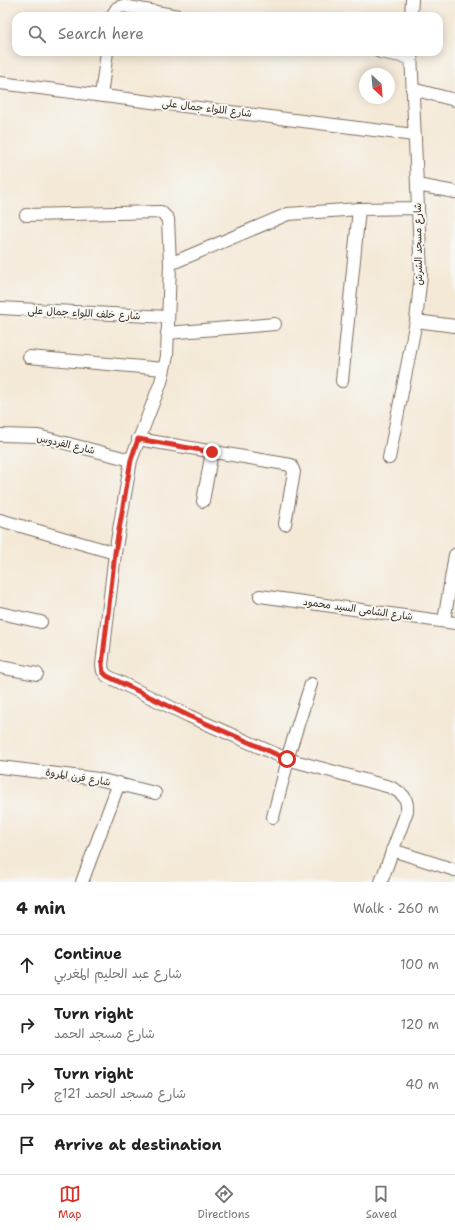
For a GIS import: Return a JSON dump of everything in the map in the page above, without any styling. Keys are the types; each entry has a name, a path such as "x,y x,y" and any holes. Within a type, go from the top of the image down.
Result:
{"street":[{"path":"411,12 412,0"},
{"path":"114,12 117,8 123,6 156,12"},
{"path":"101,95 106,56"},
{"name":"شارع مسجد الشرش","path":"390,458 416,321 421,274 411,56"},
{"name":"شارع اللواء جمال على","path":"0,83 414,135"},
{"path":"412,89 455,100"},
{"path":"417,185 455,192"},
{"path":"170,264 288,214 359,208 418,208"},
{"path":"342,380 359,208"},
{"path":"26,215 161,212 168,219 170,264 164,370 161,382 131,460 115,553 102,665 103,672 107,676 189,716 287,759 390,787 403,794 408,803 407,811 381,882"},
{"name":"شارع خلف اللواء جمال على","path":"0,308 167,317"},
{"path":"416,321 455,326"},
{"path":"167,333 274,324"},
{"path":"29,357 164,370"},
{"name":"شارع الفردوس","path":"0,435 38,436 131,460"},
{"path":"138,439 292,465 294,472 285,524"},
{"path":"203,501 212,452"},
{"path":"0,520 115,553"},
{"path":"449,622 455,555"},
{"name":"شارع الشامى السيد محمود","path":"260,596 449,622"},
{"path":"0,614 41,622"},
{"path":"0,668 37,674"},
{"path":"273,817 287,759 311,684"},
{"name":"شارع فرن المروة","path":"0,767 119,783 155,793"},
{"path":"82,882 119,783"},
{"path":"392,850 455,870"}],"route":[{"path":"212,452 138,439 131,460 115,553 102,665 103,672 107,676 189,716 287,759"}]}
